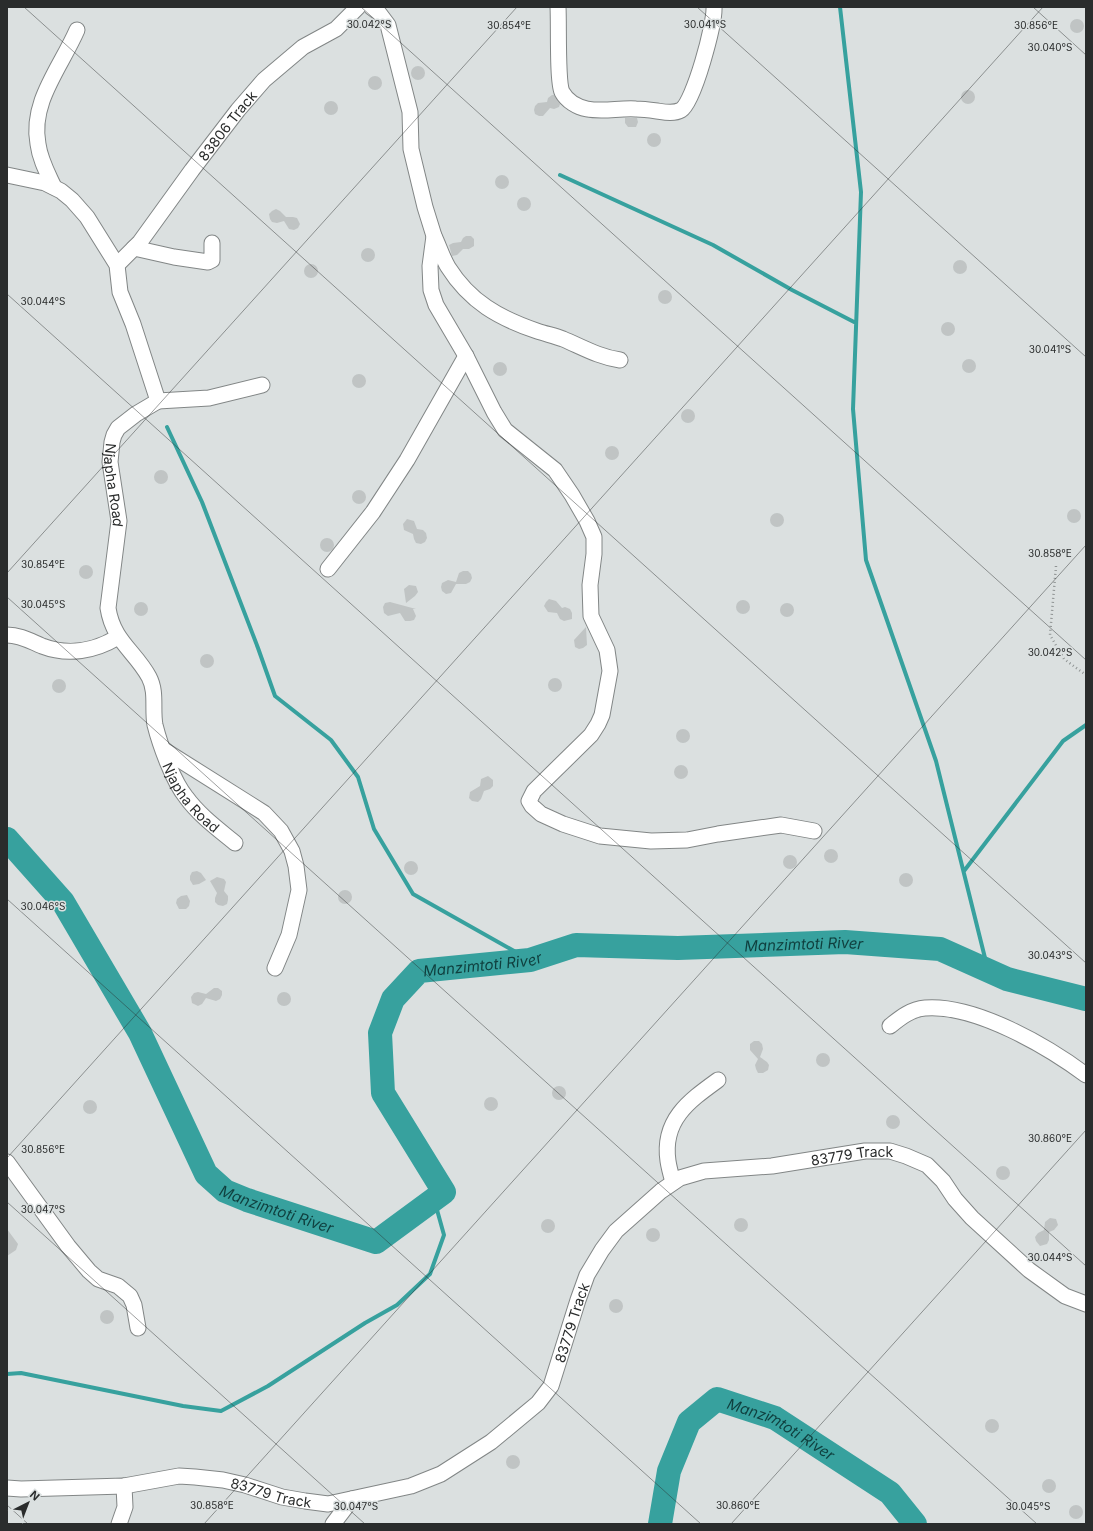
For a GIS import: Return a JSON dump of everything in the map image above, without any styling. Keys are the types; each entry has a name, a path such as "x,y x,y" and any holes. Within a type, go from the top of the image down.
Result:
{"street":[{"name":"83806 Track","path":"117,265 140,242 238,110 264,80 303,47 336,28 358,7"},
{"path":"371,7 379,12 388,25 410,112 411,149 425,207 434,236 447,266 475,300 491,311 536,331 563,339 608,358 620,360"},
{"path":"558,7 560,76 562,91 568,100 586,109 636,109 674,112 681,110 686,105 692,93 713,24 714,7"},
{"path":"54,188 45,169 38,144 38,117 46,90 77,30"},
{"path":"7,175 45,183 61,191 72,200 87,217 117,265 120,292 133,324 158,401 209,398 262,385"},
{"path":"434,236 430,266 432,290 436,305 466,356 494,412 505,430 555,470 572,495 587,521 594,537 594,554 590,585 590,610 596,629 606,650 610,670 602,715 591,735 534,791 529,801 532,806 541,814 563,824 600,836 651,841 687,840 781,825 814,830"},
{"path":"134,248 174,258 208,262 212,260 213,256 212,243"},
{"path":"328,569 373,512 423,433 466,356"},
{"name":"Njapha Road","path":"158,401 136,414 122,425 114,435 112,442 110,462 119,521 108,608 110,620 118,637 141,664 152,683 154,688 155,723 172,770 186,797 206,818 234,843"},
{"path":"7,635 22,637 43,646 59,650 73,651 88,650 101,646 118,637"},
{"path":"164,750 264,814 281,831 292,851 296,866 299,890 289,935 275,968"},
{"path":"890,1026 908,1013 924,1008 953,1010 986,1019 1024,1037 1065,1060 1086,1075"},
{"path":"673,1182 668,1161 667,1140 672,1125 679,1112 689,1102 718,1080"},
{"name":"83779 Track","path":"7,1488 21,1490 124,1486 179,1476 223,1480 245,1485 282,1497 328,1504 411,1486 441,1474 491,1442 538,1403 552,1386 578,1300 588,1275 602,1250 616,1231 642,1207 673,1182 680,1178 704,1171 772,1166 865,1152 890,1151 906,1156 927,1165 972,1218 1029,1270 1065,1296 1086,1304"},
{"path":"7,1162 68,1246 89,1271 98,1279 118,1286 130,1296 134,1305 138,1328"},
{"path":"120,1524 125,1507 124,1486"},
{"path":"333,1524 352,1499"}],"path":[{"path":"1056,566 1050,635 1064,659 1086,675"}],"building":[{"path":"1077,19 1082,21 1084,26 1082,31 1077,33 1072,31 1070,26 1072,21"},
{"path":"418,66 423,68 425,73 423,78 418,80 413,78 411,73 413,68"},
{"path":"375,76 380,78 382,83 380,88 375,90 370,88 368,83 370,78"},
{"path":"968,90 973,92 975,97 973,102 968,104 963,102 961,97 963,92"},
{"path":"554,95 560,104 559,107 554,109 550,108 543,116 535,114 535,106 538,103 547,102 548,98"},
{"path":"331,101 336,103 338,108 336,113 331,115 326,113 324,108 326,103"},
{"path":"625,118 637,118 638,122 636,127 628,127 625,123"},
{"path":"654,133 659,135 661,140 659,145 654,147 649,145 647,140 649,135"},
{"path":"502,175 507,177 509,182 507,187 502,189 497,187 495,182 497,177"},
{"path":"524,197 529,199 531,204 529,209 524,211 519,209 517,204 519,199"},
{"path":"276,209 286,217 297,218 300,224 298,228 294,230 289,229 284,221 277,223 272,222 269,214"},
{"path":"466,236 471,236 474,239 474,246 469,249 463,249 457,255 452,256 449,245 461,242"},
{"path":"368,248 373,250 375,255 373,260 368,262 363,260 361,255 363,250"},
{"path":"960,260 965,262 967,267 965,272 960,274 955,272 953,267 955,262"},
{"path":"311,264 316,266 318,271 316,276 311,278 306,276 304,271 306,266"},
{"path":"665,290 670,292 672,297 670,302 665,304 660,302 658,297 660,292"},
{"path":"948,322 953,324 955,329 953,334 948,336 943,334 941,329 943,324"},
{"path":"969,359 974,361 976,366 974,371 969,373 964,371 962,366 964,361"},
{"path":"500,362 505,364 507,369 505,374 500,376 495,374 493,369 495,364"},
{"path":"359,374 364,376 366,381 364,386 359,388 354,386 352,381 354,376"},
{"path":"688,409 693,411 695,416 693,421 688,423 683,421 681,416 683,411"},
{"path":"612,446 617,448 619,453 617,458 612,460 607,458 605,453 607,448"},
{"path":"161,470 166,472 168,477 166,482 161,484 156,482 154,477 156,472"},
{"path":"359,490 364,492 366,497 364,502 359,504 354,502 352,497 354,492"},
{"path":"1074,509 1079,511 1081,516 1079,521 1074,523 1069,521 1067,516 1069,511"},
{"path":"777,513 782,515 784,520 782,525 777,527 772,525 770,520 772,515"},
{"path":"407,519 414,521 417,529 423,530 426,533 427,538 425,542 421,544 416,543 413,534 404,530 403,524"},
{"path":"327,538 332,540 334,545 332,550 327,552 322,550 320,545 322,540"},
{"path":"86,565 91,567 93,572 91,577 86,579 81,577 79,572 81,567"},
{"path":"468,571 471,574 472,578 470,582 466,584 456,584 451,593 446,594 442,591 442,583 448,580 456,582 459,573"},
{"path":"409,585 416,586 418,592 406,603 404,589"},
{"path":"549,599 556,601 562,608 565,607 570,609 572,619 564,621 560,619 557,613 548,612 544,606"},
{"path":"743,600 748,602 750,607 748,612 743,614 738,612 736,607 738,602"},
{"path":"141,602 146,604 148,609 146,614 141,616 136,614 134,609 136,604"},
{"path":"390,602 416,609 413,609 416,616 414,620 405,621 400,613 388,616 384,613 383,607 385,603"},
{"path":"787,603 792,605 794,610 792,615 787,617 782,615 780,610 782,605"},
{"path":"586,627 587,645 579,649 575,647 574,640"},
{"path":"207,654 212,656 214,661 212,666 207,668 202,666 200,661 202,656"},
{"path":"555,678 560,680 562,685 560,690 555,692 550,690 548,685 550,680"},
{"path":"59,679 64,681 66,686 64,691 59,693 54,691 52,686 54,681"},
{"path":"683,729 688,731 690,736 688,741 683,743 678,741 676,736 678,731"},
{"path":"681,765 686,767 688,772 686,777 681,779 676,777 674,772 676,767"},
{"path":"488,776 493,780 493,786 484,791 478,802 472,801 469,798 470,792 480,786 481,779"},
{"path":"831,849 836,851 838,856 836,861 831,863 826,861 824,856 826,851"},
{"path":"790,855 795,857 797,862 795,867 790,869 785,867 783,862 785,857"},
{"path":"411,861 416,863 418,868 416,873 411,875 406,873 404,868 406,863"},
{"path":"197,871 201,873 206,880 199,884 193,885 190,880 190,876 192,872"},
{"path":"906,873 911,875 913,880 911,885 906,887 901,885 899,880 901,875"},
{"path":"217,877 224,879 226,882 224,891 228,896 228,900 227,904 223,906 218,905 215,902 217,893 210,881"},
{"path":"345,890 350,892 352,897 350,902 345,904 340,902 338,897 340,892"},
{"path":"187,895 190,901 189,906 186,909 179,909 176,903 177,899 181,896"},
{"path":"214,988 218,988 222,991 220,999 216,1001 206,998 202,1004 198,1006 192,1003 191,997 194,993 198,992 206,994"},
{"path":"284,992 289,994 291,999 289,1004 284,1006 279,1004 277,999 279,994"},
{"path":"754,1041 759,1041 762,1044 763,1049 760,1057 769,1065 768,1070 763,1073 758,1073 755,1065 758,1059 750,1050 750,1044"},
{"path":"823,1053 828,1055 830,1060 828,1065 823,1067 818,1065 816,1060 818,1055"},
{"path":"559,1086 564,1088 566,1093 564,1098 559,1100 554,1098 552,1093 554,1088"},
{"path":"491,1097 496,1099 498,1104 496,1109 491,1111 486,1109 484,1104 486,1099"},
{"path":"90,1100 95,1102 97,1107 95,1112 90,1114 85,1112 83,1107 85,1102"},
{"path":"893,1115 898,1117 900,1122 898,1127 893,1129 888,1127 886,1122 888,1117"},
{"path":"1003,1166 1008,1168 1010,1173 1008,1178 1003,1180 998,1178 996,1173 998,1168"},
{"path":"741,1218 746,1220 748,1225 746,1230 741,1232 736,1230 734,1225 736,1220"},
{"path":"1050,1218 1056,1219 1058,1225 1054,1230 1049,1232 1049,1240 1047,1244 1040,1246 1035,1237 1038,1233 1044,1230 1045,1222"},
{"path":"548,1219 553,1221 555,1226 553,1231 548,1233 543,1231 541,1226 543,1221"},
{"path":"653,1228 658,1230 660,1235 658,1240 653,1242 648,1240 646,1235 648,1230"},
{"path":"7,1229 18,1244 16,1250 7,1256"},
{"path":"616,1299 621,1301 623,1306 621,1311 616,1313 611,1311 609,1306 611,1301"},
{"path":"107,1310 112,1312 114,1317 112,1322 107,1324 102,1322 100,1317 102,1312"},
{"path":"992,1419 997,1421 999,1426 997,1431 992,1433 987,1431 985,1426 987,1421"},
{"path":"513,1455 518,1457 520,1462 518,1467 513,1469 508,1467 506,1462 508,1457"},
{"path":"1049,1479 1054,1481 1056,1486 1054,1491 1049,1493 1044,1491 1042,1486 1044,1481"},
{"path":"1076,1505 1081,1507 1083,1512 1081,1517 1076,1519 1071,1517 1069,1512 1071,1507"}],"waterway":[{"path":"840,7 861,192 853,409 866,560 936,761 988,970"},
{"path":"560,175 713,245 792,290 856,323"},
{"path":"167,427 202,502 275,696 331,740 358,777 374,829 413,894 530,960"},
{"path":"964,871 1063,741 1086,725"},
{"name":"Manzimtoti River","path":"7,839 63,902 140,1033 206,1174 225,1191 247,1200 376,1242 444,1192 383,1093 380,1033 393,999 419,971 530,960 576,945 678,948 845,942 940,949 1007,979 1086,999"},
{"path":"7,1374 21,1373 183,1406 221,1411 268,1386 365,1323 397,1305 430,1274 444,1235 434,1199"},
{"name":"Manzimtoti River","path":"660,1524 669,1471 689,1422 717,1399 775,1418 890,1493 915,1524"}]}
